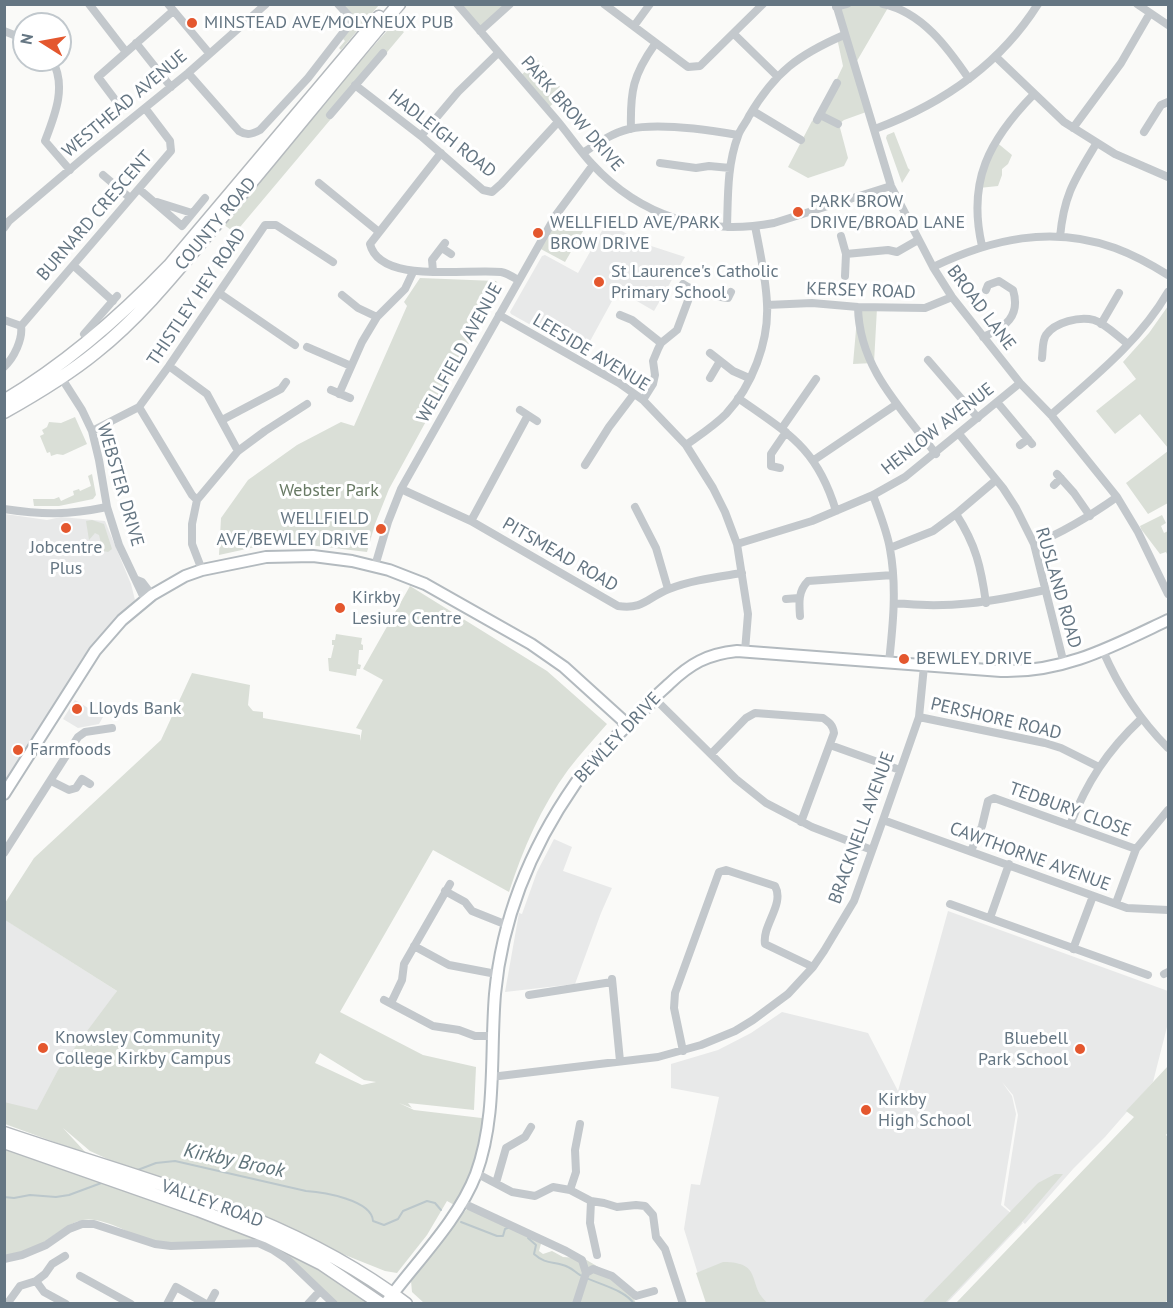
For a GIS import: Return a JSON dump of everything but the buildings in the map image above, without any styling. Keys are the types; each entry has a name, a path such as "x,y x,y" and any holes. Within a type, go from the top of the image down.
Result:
{"main road":[{"name":"COUNTY ROAD","path":"4,412 58,373 169,266 389,4"},
{"name":"COUNTY ROAD","path":"4,401 58,373 104,345 161,289 399,4"},
{"name":"VALLEY ROAD","path":"4,1133 231,1208 277,1227 344,1262 386,1300"},
{"name":"VALLEY ROAD","path":"4,1142 268,1237 386,1300 406,1304"}],"street":[{"path":"89,4 126,51"},
{"name":"WESTHEAD AVENUE","path":"6,223 188,73 266,4"},
{"path":"188,73 239,130 247,134 255,133 308,78 349,25 349,16 338,4"},
{"name":"PARK BROW DRIVE","path":"457,4 593,165 644,206 670,218 696,225 755,226 774,223 891,186"},
{"path":"480,31 510,4"},
{"path":"604,4 655,44 688,67 693,68 700,66 763,4"},
{"path":"634,26 650,4"},
{"path":"836,6 848,4"},
{"path":"875,129 930,105 969,79 996,57 1016,35 1038,4"},
{"path":"1137,4 1168,25"},
{"path":"889,5 921,22 936,37 969,79"},
{"name":"BROAD LANE","path":"836,6 891,186 933,267 952,297 1020,384 1051,416 1117,497 1138,532 1168,594"},
{"path":"119,105 98,77 171,8 208,53"},
{"path":"1073,128 1121,63 1150,13"},
{"path":"734,34 777,76"},
{"path":"727,227 728,182 738,135 777,76 799,57 844,35"},
{"path":"136,43 171,87"},
{"path":"631,129 631,92 645,58 655,44"},
{"path":"421,136 458,92 498,52"},
{"path":"330,115 383,53"},
{"path":"996,57 1073,128 1096,144 1168,177"},
{"path":"56,72 59,80 59,98 45,141 70,170"},
{"path":"837,83 819,118 838,124"},
{"name":"HADLEIGH ROAD","path":"355,85 421,136 483,190 492,192 558,122"},
{"path":"982,246 978,231 976,203 985,163 993,143 1012,116 1034,94"},
{"path":"1144,132 1161,105 1168,102"},
{"name":"BURNARD CRESCENT","path":"21,326 171,151 170,141 145,108"},
{"path":"753,111 801,140"},
{"path":"583,153 605,139 631,129 672,128 738,135"},
{"path":"1060,237 1069,189 1096,144"},
{"path":"441,153 370,244 372,253 388,266 413,272 503,272 518,280"},
{"path":"660,163 696,168 709,166 730,168"},
{"name":"WELLFIELD AVENUE","path":"375,566 401,489 557,213 593,165"},
{"path":"103,175 130,198"},
{"path":"320,183 379,232"},
{"path":"139,189 181,229 205,198"},
{"path":"152,200 192,213"},
{"name":"THISTLEY HEY ROAD","path":"92,431 139,407 265,225 276,225 333,262"},
{"path":"686,445 717,422 738,398 762,346 767,305 755,226"},
{"path":"841,236 846,254 845,276"},
{"path":"933,267 982,246 1027,238 1060,237 1081,239 1115,248 1168,275"},
{"path":"846,254 888,250 897,252 918,240"},
{"path":"434,271 432,260 443,245 451,254"},
{"path":"74,266 115,298 85,329"},
{"path":"350,398 335,392 377,317 405,289 413,272"},
{"path":"983,337 1002,328 1010,321 1014,312 1015,297 1013,290 999,281 988,285 986,290"},
{"path":"683,284 692,290 730,298"},
{"path":"643,400 653,384 655,375 653,361 661,343 677,330 692,290"},
{"path":"1051,416 1128,344 1156,313 1168,292"},
{"path":"219,293 295,345"},
{"path":"1101,324 1119,293"},
{"path":"342,295 358,308 377,317"},
{"name":"KERSEY ROAD","path":"767,305 812,303 858,307 925,308 952,297"},
{"path":"858,307 861,338 875,372 936,454"},
{"name":"LEESIDE AVENUE","path":"499,315 586,363 643,400 686,445 701,467 725,512 737,544 748,614 745,651"},
{"path":"620,315 632,320 661,343"},
{"path":"1042,358 1045,337 1053,328 1071,321 1092,319 1128,344"},
{"path":"4,320 21,326 22,332 17,348 4,367"},
{"path":"308,347 351,366"},
{"path":"710,353 733,370 749,378"},
{"path":"928,360 978,418"},
{"path":"710,378 720,361"},
{"path":"169,366 207,394 238,451"},
{"name":"WEBSTER DRIVE","path":"58,373 82,410 92,431 107,507 119,545 137,580 142,582 149,597"},
{"path":"780,468 767,467 771,454 816,379"},
{"path":"222,420 281,389 286,381"},
{"name":"HENLOW AVENUE","path":"737,544 812,521 873,495 905,477 1020,384"},
{"path":"585,465 609,427 634,394"},
{"path":"738,398 784,430 814,460 836,511"},
{"path":"997,402 1030,442 1020,445"},
{"path":"202,570 192,544 192,524 197,500 238,451 274,424 307,404"},
{"path":"814,460 897,404"},
{"path":"139,407 197,500"},
{"path":"520,410 537,421"},
{"path":"471,521 528,417"},
{"name":"RUSLAND ROAD","path":"959,434 1016,508 1034,543 1064,664"},
{"path":"1054,485 1059,476 1090,516"},
{"path":"890,548 933,531 996,480"},
{"name":"PITSMEAD ROAD","path":"401,489 471,521 618,606 630,608 642,606 668,589 707,578 742,573"},
{"path":"873,495 890,548 893,576 894,603 888,662"},
{"path":"1034,543 1062,532 1117,497"},
{"path":"4,509 51,515 107,507"},
{"path":"635,507 656,548 668,589"},
{"path":"956,514 977,552 986,603"},
{"path":"4,794 95,651 122,620 149,597 202,570 237,561 287,555 338,558 375,566 425,584 531,644 564,667 628,725"},
{"path":"800,616 799,598 808,581 893,576"},
{"path":"894,603 934,606 986,603 1045,590"},
{"path":"786,598 799,598"},
{"name":"BEWLEY DRIVE","path":"386,1300 439,1235 465,1196 476,1173 490,1119 495,993 501,952 512,911 529,864 543,835 575,784 653,698 682,672 709,655 745,651 1018,672 1064,664 1103,651 1168,620"},
{"path":"1103,651 1117,682 1141,719 1168,748"},
{"name":"BRACKNELL AVENUE","path":"491,1077 658,1057 683,1051 735,1031 788,994 813,967 854,902 919,717 924,666"},
{"path":"653,698 757,796 801,822 872,850"},
{"path":"711,754 746,718 755,713 823,718 834,728 830,745 801,822"},
{"name":"PERSHORE ROAD","path":"919,717 1053,745 1099,767"},
{"path":"1070,825 1083,792 1099,767 1120,739 1141,719"},
{"path":"4,853 78,736 85,732 112,728"},
{"path":"98,730 99,741"},
{"path":"830,745 900,770"},
{"path":"51,781 69,790 76,788 81,779 90,784"},
{"name":"TEDBURY CLOSE","path":"971,851 982,826 988,801 994,798 1136,849"},
{"path":"1116,903 1136,849 1168,810"},
{"name":"CAWTHORNE AVENUE","path":"883,820 1116,903 1138,909 1168,910"},
{"path":"990,918 1009,864"},
{"path":"683,1051 674,1008 675,993 719,872 726,870 775,886 778,896 764,936 765,944 813,967"},
{"path":"493,1036 475,1036 459,1030 433,1026 387,1002 402,980 404,964 447,887 472,911 502,923"},
{"path":"1073,949 1094,896"},
{"path":"950,904 1148,975"},
{"path":"414,946 449,965 491,973"},
{"path":"529,995 612,980 620,1061"},
{"path":"570,1190 576,1172 575,1150 580,1124"},
{"path":"496,1183 504,1146 525,1137 531,1127"},
{"path":"476,1173 512,1192 535,1196 553,1187 570,1190 591,1201 617,1208 645,1206 653,1215 656,1237 665,1249 683,1304"},
{"path":"591,1201 590,1223 597,1255"},
{"path":"469,1206 582,1260 586,1273 576,1304"},
{"path":"4,1259 22,1256 82,1224 94,1224 156,1244 175,1246 258,1243 288,1260 334,1304"},
{"path":"7,1304 8,1292 36,1281 52,1264 65,1256"},
{"path":"586,1273 593,1269 602,1271 612,1276 636,1296 654,1291"},
{"path":"80,1276 130,1304"},
{"path":"36,1281 44,1292 66,1304"},
{"path":"167,1304 176,1287 207,1304 215,1293"},
{"path":"308,1304 320,1290"}],"shaded area":[{"name":"St Laurence's Catholic Primary School","path":"607,222 642,243 685,257 654,311 618,290 583,354 510,312 542,256 545,255 578,273"},
{"path":"5,514 47,520 61,517 105,521 131,584 135,600 83,657 5,787"},
{"path":"75,700 103,717 99,724 78,728 63,719"},
{"path":"554,839 572,847 563,871 612,888 575,984 505,992 519,913 522,914 537,872"},
{"name":"Kirkby High School","path":"948,911 1168,991 1168,1023 1153,1082 1025,1224 1004,1205 1018,1115 1013,1095 1002,1082 1012,1096 1016,1114 1001,1205 1023,1223 947,1303 707,1303 684,1229 691,1184 700,1185 719,1097 671,1088 671,1064 718,1050 751,1033 782,1012 868,1033 898,1091"},
{"name":"Knowsley Community College Kirkby Campus","path":"4,919 117,991 43,1115 5,1106"}],"green space":[{"path":"853,4 889,6 854,66 869,111 839,124 848,158 844,166 808,178 788,167 812,121 820,115 843,66 837,38 844,35 836,7"},
{"path":"342,5 379,5 341,50 339,48 345,41 343,39 351,26"},
{"path":"462,5 510,5 480,31"},
{"path":"393,24 404,32 235,233 219,221"},
{"path":"538,60 565,93 547,109 519,77"},
{"path":"894,132 910,170 902,183 886,138"},
{"path":"995,141 1012,155 1008,164 1002,169 998,186 979,188"},
{"path":"593,214 565,262 537,247 556,215 584,229"},
{"name":"Webster Park","path":"420,278 496,281 500,286 389,489 367,552 301,544 260,546 219,555 221,518 248,480 297,445 341,422 354,426 407,306 404,302"},
{"path":"1168,306 1168,448 1140,414 1115,434 1096,411 1136,379 1123,362 1149,333"},
{"path":"858,307 877,308 874,363 853,364"},
{"path":"75,417 87,444 63,455 51,456 50,452 47,453 40,436 44,434 42,430 49,422 61,423"},
{"path":"1168,451 1168,503 1148,514 1126,483"},
{"path":"92,474 96,495 93,499 59,506 34,506 33,499 59,497 61,501 74,495 73,491 79,489 80,491 91,486 88,476"},
{"path":"1162,515 1166,523 1161,526 1164,533 1168,531 1168,556 1166,552 1160,554 1140,526"},
{"path":"92,520 104,524 112,549 108,552 103,551 99,535 95,533 89,540 86,521"},
{"path":"410,586 547,671 607,724 573,764 549,799 520,860 509,892 433,850 340,1012 423,1055 476,1067 474,1110 408,1103 412,1108 399,1103 414,1110 490,1119 483,1145 458,1207 447,1201 427,1235 397,1273 385,1271 125,1167 90,1151 63,1128 87,1154 5,1124 4,1102 37,1110 58,1070 117,991 5,920 5,903 34,858 161,740 192,673 250,685 248,705 253,711 263,712 263,718 360,735 360,741 362,730 356,728 383,680 363,669","holes":["320,1053 364,1080 376,1082 362,1085 315,1063"]},
{"path":"336,634 362,638 363,650 359,650 358,664 361,665 360,669 357,669 356,676 329,671 328,658 331,658 334,645 332,645 332,640 335,640"},
{"path":"1168,1066 1168,1132 1166,1135 1168,1137 1168,1299 1165,1303 956,1303 1134,1117 1126,1111"},
{"path":"4,1145 260,1239 259,1241 166,1243 153,1241 100,1221 83,1220 66,1227 35,1247 5,1257"},
{"path":"1055,1174 1063,1174 1022,1222 945,1303 922,1303 1038,1183"},
{"path":"469,1206 542,1240 539,1251 543,1254 552,1251 563,1257 578,1258 578,1255 624,1282 636,1303 424,1303 412,1292 411,1281"},
{"path":"275,1247 320,1268 372,1303 337,1303"},
{"path":"723,1262 736,1263 750,1270 761,1296 768,1303 706,1303 696,1273"}],"waterway":[{"name":"Kirkby Brook","path":"135,1171 156,1163 175,1161 306,1191 334,1195 356,1203 371,1214 373,1221 384,1225 398,1219 403,1211 427,1201 435,1203 441,1210"},
{"name":"Kirkby Brook","path":"4,1197 30,1195 56,1197 69,1195 104,1182"},
{"name":"Kirkby Brook","path":"461,1222 497,1236 503,1236 505,1229 510,1227"},
{"name":"Kirkby Brook","path":"528,1238 536,1245 534,1254 538,1257 568,1267 586,1278 617,1290 634,1304"}],"place":[{"name":"MINSTEAD AVE/MOLYNEUX PUB","path":"192,23"},
{"name":"PARK BROW DRIVE/BROAD LANE","path":"798,212"},
{"name":"WELLFIELD AVE/PARK BROW DRIVE","path":"538,233"},
{"name":"St Laurence's Catholic Primary School","path":"599,282"},
{"name":"Jobcentre Plus","path":"66,528"},
{"name":"WELLFIELD AVE/BEWLEY DRIVE","path":"381,529"},
{"name":"Kirkby Lesiure Centre","path":"340,608"},
{"name":"BEWLEY DRIVE","path":"904,659"},
{"name":"Lloyds Bank","path":"77,709"},
{"name":"Farmfoods","path":"18,750"},
{"name":"Knowsley Community College Kirkby Campus","path":"43,1048"},
{"name":"Bluebell Park School","path":"1080,1049"},
{"name":"Kirkby High School","path":"866,1110"}]}
